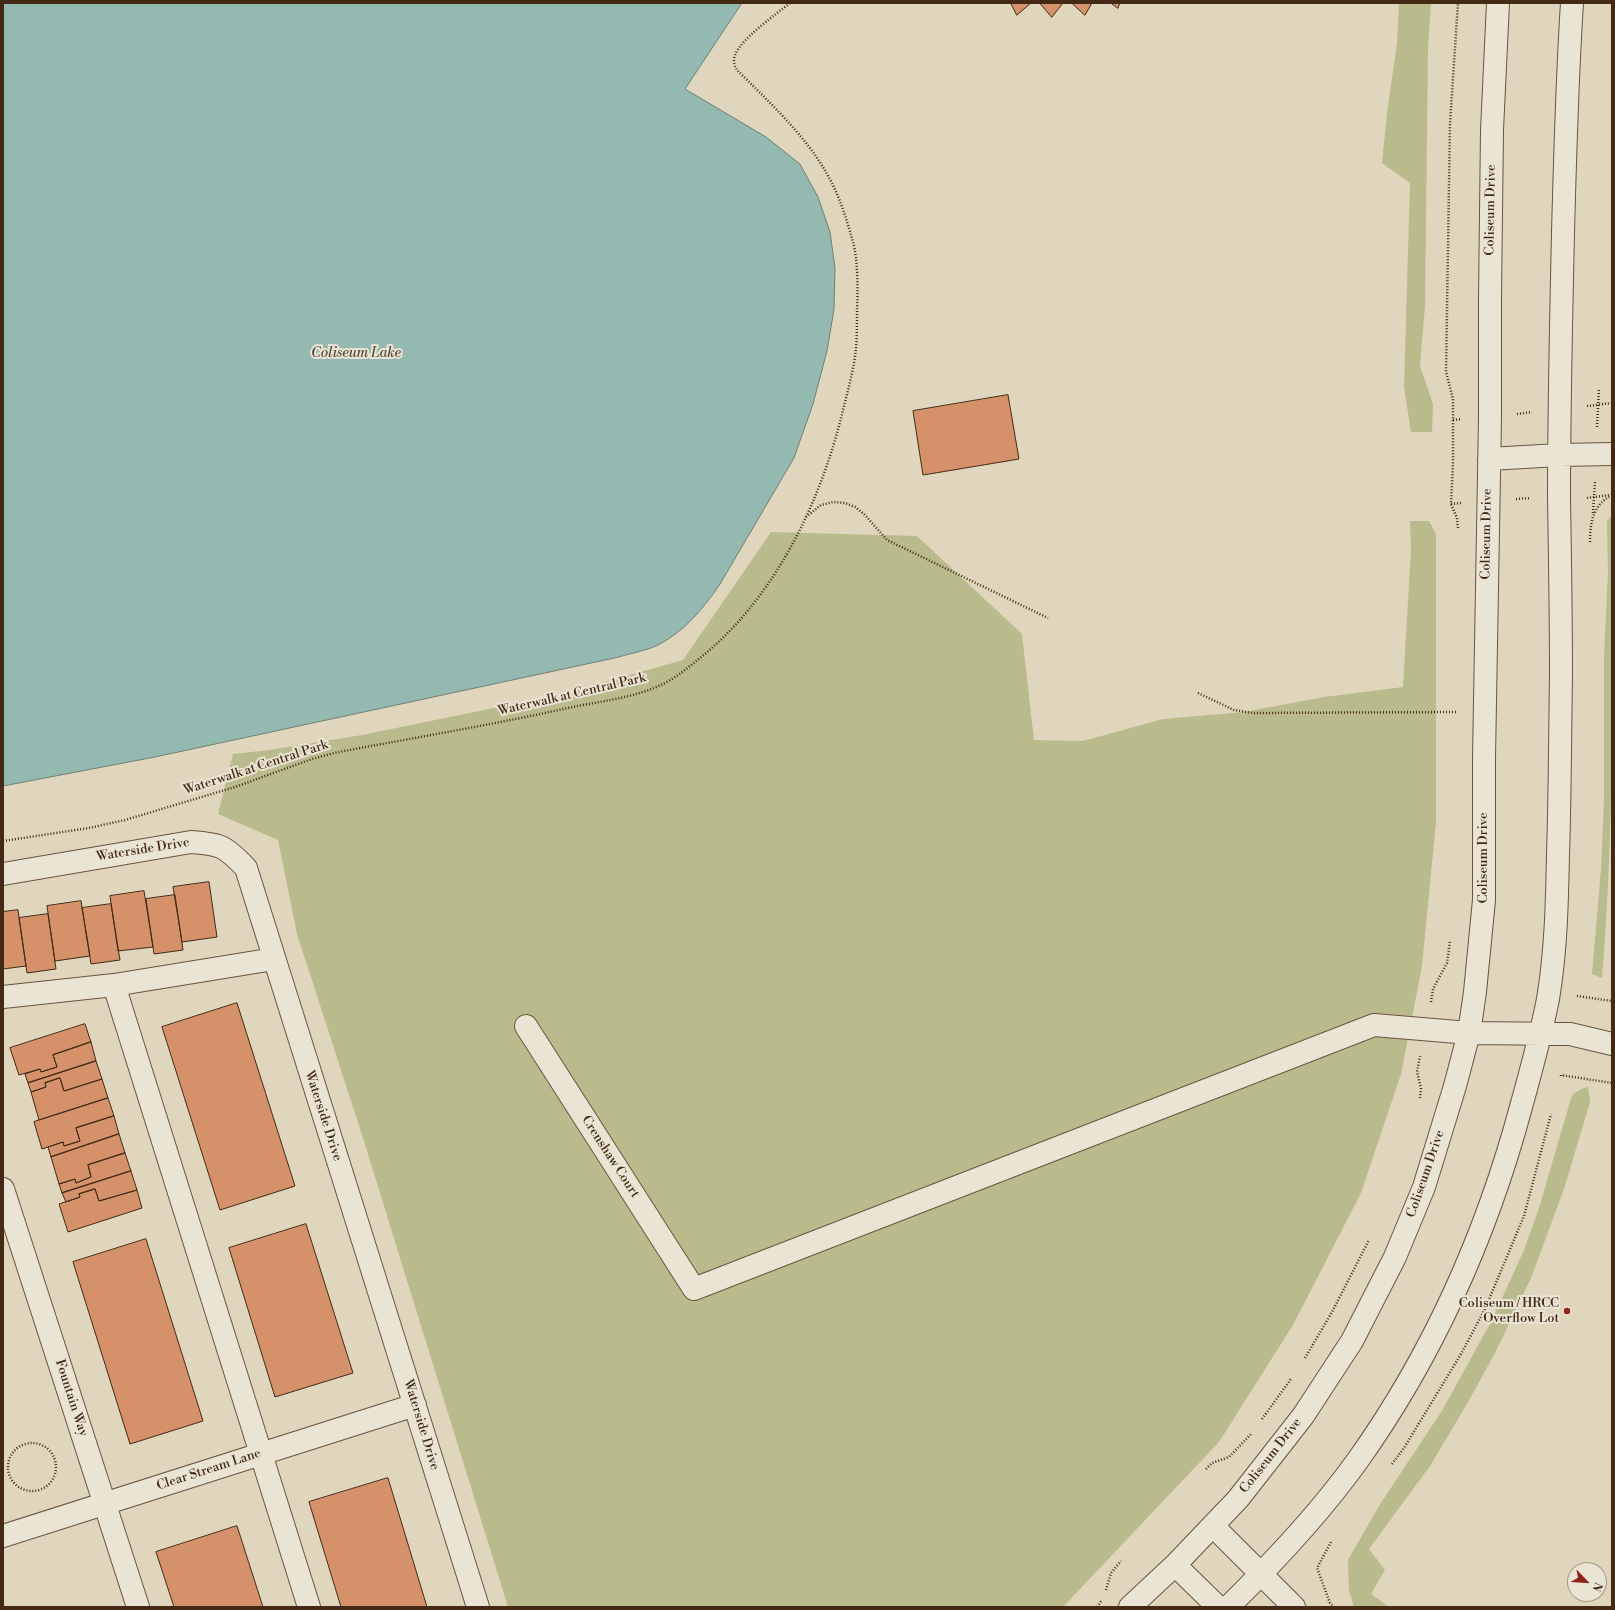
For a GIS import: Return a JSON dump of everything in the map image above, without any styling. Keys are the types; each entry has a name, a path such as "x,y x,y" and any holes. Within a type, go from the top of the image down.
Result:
{"street":[{"name":"Coliseum Drive","path":"1130,1607 1175,1565 1238,1499 1303,1416 1352,1341 1395,1257 1424,1187 1455,1086 1469,1034 1475,992 1484,900 1484,758 1492,130 1498,3"},
{"path":"1228,1607 1290,1544 1357,1462 1390,1412 1420,1362 1448,1309 1472,1256 1494,1200 1541,1033 1548,995 1556,919 1561,632 1559,455 1561,309 1567,73 1572,3"},
{"path":"1489,459 1612,454"},
{"name":"Waterside Drive","path":"3,874 191,842 213,844 230,852 246,868 478,1607"},
{"path":"3,997 114,985 274,959"},
{"path":"114,985 309,1607"},
{"name":"Crenshaw Court","path":"526,1026 694,1289 1374,1025 1425,1029"},
{"path":"1425,1029 1469,1034 1570,1034 1612,1044"},
{"name":"Fountain Way","path":"3,1189 138,1607"},
{"name":"Clear Stream Lane","path":"3,1536 415,1405"},
{"path":"1213,1526 1294,1607"},
{"path":"1175,1565 1218,1607"}],"path":[{"name":"Waterwalk at Central Park","path":"3,841 89,828 125,820 234,787 312,759 334,753 550,712 638,693 665,683 681,673 715,646 734,628 767,586 806,517 820,486 832,454 856,350 858,294 855,246 838,196 824,167 798,133 737,70 734,63 734,55 744,42 790,3"},
{"path":"1458,3 1450,123 1446,372 1453,399 1451,504 1457,518 1458,534"},
{"path":"806,517 821,506 833,502 845,503 855,507 864,514 887,540 1048,618"},
{"path":"1198,693 1234,710 1253,713 1457,712 1457,719"},
{"path":"1420,1101 1421,1088 1418,1072 1425,1029 1433,989 1447,963 1450,934"},
{"path":"1302,1364 1332,1312 1370,1238"},
{"path":"1258,1424 1293,1376"},
{"path":"1206,1469 1212,1463 1229,1457 1254,1430"},
{"path":"34,1443 42,1445 53,1456 55,1471 48,1485 34,1491 26,1490 13,1482 8,1467 9,1459 18,1447 34,1443"},
{"path":"1097,1607 1105,1595 1111,1573 1122,1561"}],"green space":[{"path":"1399,3 1431,3 1428,48 1425,306 1420,366 1433,404 1432,432 1411,432 1404,387 1410,183 1382,163 1388,105 1397,43"},
{"path":"1612,516 1611,805 1602,978 1592,974 1601,869 1604,800 1604,655 1608,573 1607,520"},
{"path":"1410,521 1429,521 1436,534 1436,822 1422,966 1401,1074 1361,1193 1293,1325 1219,1442 1063,1607 508,1607 362,1135 297,934 278,840 218,814 233,754 269,750 362,735 562,694 683,660 771,532 917,536 1022,634 1034,740 1083,741 1163,719 1244,712 1324,697 1403,687 1411,549"},
{"path":"1588,1087 1590,1102 1564,1189 1531,1278 1495,1353 1430,1466 1369,1549 1385,1570 1371,1594 1389,1607 1354,1607 1349,1590 1348,1560 1379,1506 1443,1409 1492,1320 1524,1250 1539,1208 1572,1095 1581,1089"}],"water":[{"name":"Coliseum Lake","path":"3,3 742,3 685,89 766,137 800,164 818,197 830,232 835,268 834,309 827,351 813,404 794,458 720,584 693,619 677,633 658,645 619,657 155,757 3,786"}],"building":[{"path":"1011,3 1031,3 1017,15"},
{"path":"1040,3 1063,3 1052,17"},
{"path":"1072,3 1092,3 1085,15"},
{"path":"1111,3 1120,3 1118,8"},
{"path":"1008,395 1019,459 923,475 913,411"},
{"path":"209,882 217,937 182,942 173,887"},
{"path":"144,891 153,947 118,951 110,896"},
{"path":"175,895 183,950 154,954 146,899"},
{"path":"81,901 90,956 55,961 47,906"},
{"path":"111,904 120,960 91,964 82,908"},
{"path":"18,910 26,966 3,969 3,912"},
{"path":"48,914 56,969 27,973 19,918"},
{"path":"237,1003 295,1186 220,1210 162,1027"},
{"path":"85,1024 91,1042 53,1055 57,1067 41,1072 40,1069 19,1075 10,1048"},
{"path":"91,1042 96,1061 28,1083 25,1074 40,1069 41,1072 57,1067 53,1055"},
{"path":"96,1061 102,1079 64,1091 60,1078 45,1083 46,1087 31,1092 28,1083"},
{"path":"60,1078 64,1091 102,1079 108,1098 39,1120 31,1092 46,1087 45,1083"},
{"path":"108,1098 114,1116 76,1128 80,1141 64,1146 63,1142 42,1149 34,1122"},
{"path":"114,1116 119,1134 51,1157 48,1147 63,1142 64,1146 80,1141 76,1128"},
{"path":"119,1134 125,1153 88,1165 91,1177 76,1183 75,1179 59,1184 51,1157"},
{"path":"125,1153 131,1171 62,1193 59,1184 75,1179 76,1183 91,1177 88,1165"},
{"path":"131,1171 137,1190 99,1201 95,1189 79,1194 80,1197 66,1202 62,1193"},
{"path":"95,1189 99,1201 137,1190 142,1208 68,1232 59,1204 80,1197 79,1194"},
{"path":"306,1224 353,1373 275,1397 229,1248"},
{"path":"146,1239 203,1421 130,1444 73,1262"},
{"path":"388,1478 427,1607 341,1607 309,1502"},
{"path":"237,1526 263,1607 174,1607 156,1552"}],"place":[{"name":"Coliseum / HRCC Overflow Lot","path":"1567,1311"}]}
